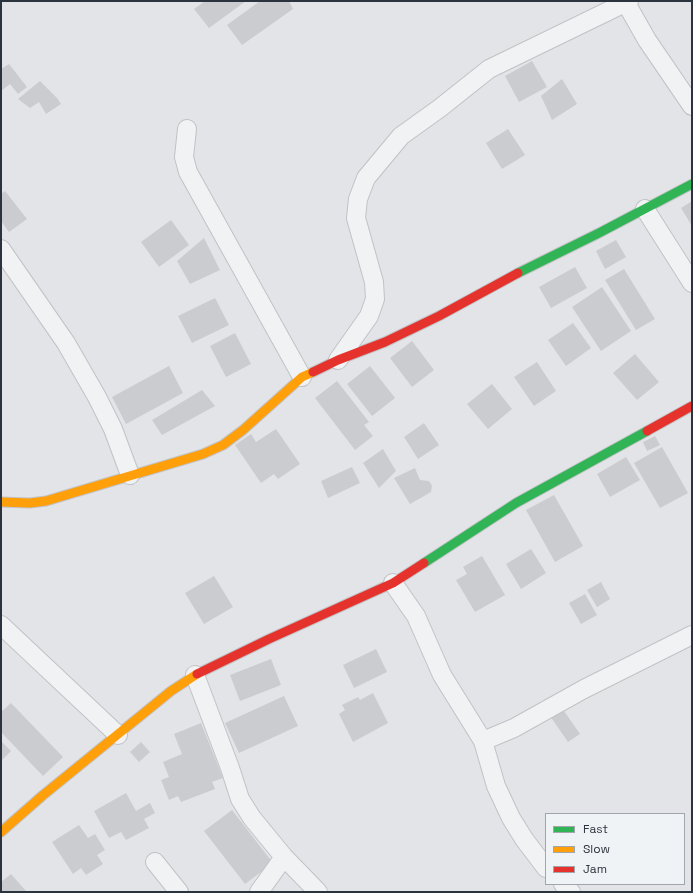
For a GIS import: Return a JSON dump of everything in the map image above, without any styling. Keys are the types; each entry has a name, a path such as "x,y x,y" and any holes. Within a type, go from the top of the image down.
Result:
{"street":[{"path":"338,360 369,316 375,300 374,282 356,218 358,199 366,178 401,136 440,108 489,69 628,2 647,40 692,106"},
{"path":"187,129 184,157 188,172 302,377"},
{"path":"1,502 30,504 46,501 203,454 223,445 243,430 302,377 338,360 385,342 432,319 692,184"},
{"path":"645,209 692,283"},
{"path":"1,249 70,349 113,429 130,475"},
{"path":"1,832 42,796 171,691 195,675 269,639 392,583 516,503 692,406"},
{"path":"392,583 416,616 442,675 483,741 496,786 511,818 524,839 545,867"},
{"path":"1,625 118,735"},
{"path":"483,741 514,728 584,689 692,635"},
{"path":"195,675 240,799 252,818 284,857 318,892"},
{"path":"259,892 284,857"},
{"path":"155,862 179,892"},
{"path":"564,885 572,892"}],"building":[{"path":"205,1 246,1 209,28 194,9"},
{"path":"260,1 289,1 293,9 242,45 227,25"},
{"path":"532,61 547,87 519,102 505,76"},
{"path":"9,64 27,87 18,94 10,84 1,91 1,69"},
{"path":"562,79 577,104 552,120 541,96"},
{"path":"40,81 61,104 46,114 39,102 30,108 18,99"},
{"path":"508,129 525,155 502,169 486,143"},
{"path":"5,191 27,219 9,232 1,221 1,194"},
{"path":"692,201 692,226 681,208"},
{"path":"171,220 189,245 159,267 141,242"},
{"path":"204,238 220,270 190,284 177,261"},
{"path":"616,240 626,257 605,269 596,251"},
{"path":"575,267 587,288 551,308 539,287"},
{"path":"624,269 655,319 636,330 605,280"},
{"path":"602,287 631,331 601,351 572,307"},
{"path":"215,298 229,325 192,343 178,316"},
{"path":"573,323 591,348 566,366 548,340"},
{"path":"235,333 251,364 226,377 210,346"},
{"path":"412,341 434,370 412,387 390,358"},
{"path":"635,354 659,382 637,400 613,373"},
{"path":"537,362 556,391 534,406 514,377"},
{"path":"169,366 183,393 126,424 112,397"},
{"path":"370,366 395,398 372,416 347,384"},
{"path":"337,381 369,422 364,425 373,436 355,450 315,398"},
{"path":"492,384 512,409 488,429 467,404"},
{"path":"202,390 215,406 162,435 152,420"},
{"path":"424,423 439,445 418,459 404,437"},
{"path":"276,429 300,464 278,479 274,474 261,483 235,445 251,434 256,442"},
{"path":"655,436 660,445 647,451 643,442"},
{"path":"662,447 688,493 660,508 634,463"},
{"path":"383,449 396,471 379,488 363,463"},
{"path":"626,457 640,480 610,497 597,474"},
{"path":"352,467 360,483 328,498 321,481"},
{"path":"415,468 420,480 429,481 432,486 431,492 410,504 394,478"},
{"path":"554,495 583,546 555,562 526,510"},
{"path":"531,549 546,573 521,589 506,564"},
{"path":"482,556 505,595 475,612 456,580 467,574 463,567"},
{"path":"214,576 233,607 204,624 185,593"},
{"path":"601,582 610,599 597,607 587,590"},
{"path":"585,594 597,615 581,624 569,603"},
{"path":"376,649 387,672 354,688 343,665"},
{"path":"271,659 281,685 240,701 230,675"},
{"path":"373,693 388,723 353,742 339,714 345,710 342,705 358,697 360,700"},
{"path":"284,696 298,726 239,753 225,723"},
{"path":"11,703 63,757 43,776 1,732 1,712"},
{"path":"562,708 580,734 568,742 550,716"},
{"path":"201,723 223,778 212,782 215,789 181,802 178,796 169,800 161,780 169,777 163,762 182,754 174,734"},
{"path":"1,741 11,751 1,761"},
{"path":"141,742 150,752 139,762 130,752"},
{"path":"126,793 136,811 150,803 155,813 144,819 149,828 126,840 121,832 109,838 94,811"},
{"path":"232,810 273,863 245,884 204,831"},
{"path":"79,825 88,838 95,834 105,850 97,855 103,864 86,875 81,868 73,874 52,842"},
{"path":"11,874 26,891 25,892 1,892 1,882"}],"traffic: fast":[{"path":"518,273 599,233 692,184"},
{"path":"424,563 516,503 647,431"}],"traffic: slow":[{"path":"1,502 30,503 46,501 203,454 223,445 243,430 302,377 313,372"},
{"path":"1,832 42,796 171,691 197,674"}],"traffic: jam":[{"path":"313,372 338,360 385,342 439,316 518,273"},
{"path":"647,431 692,406"},
{"path":"197,674 269,639 393,583 424,563"}]}
